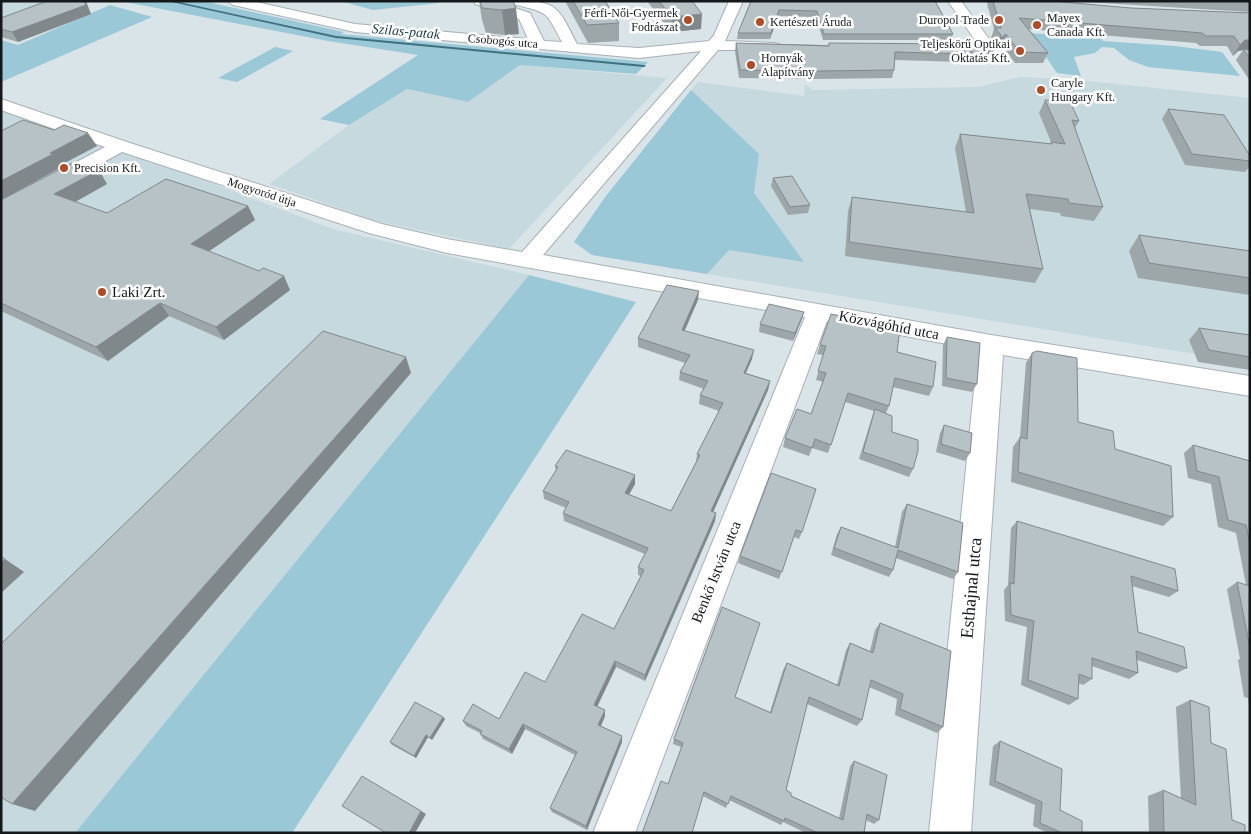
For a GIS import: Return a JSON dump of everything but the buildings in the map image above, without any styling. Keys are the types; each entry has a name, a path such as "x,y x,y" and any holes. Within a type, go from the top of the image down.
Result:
{"street":[{"name":"Csobogós utca","path":"233,1 355,28 572,48 639,53 714,45 784,47"},
{"path":"480,1 525,16 538,44"},
{"path":"517,1 549,9 556,16 572,48"},
{"path":"528,259 714,45 721,36 736,1"},
{"path":"910,47 988,47 954,1"},
{"name":"Mogyoród útja","path":"1,104 120,146 376,229 447,246 528,259"},
{"path":"1,210 120,146"},
{"name":"Közvágóhíd utca","path":"528,259 991,344 1250,386"},
{"name":"Benkő István utca","path":"614,833 819,312"},
{"name":"Esthajnal utca","path":"950,833 991,344"}],"shaded area":[{"path":"1,1 64,1 1,24"},
{"path":"120,1 203,1 344,32 341,34 648,62 636,74 520,65 468,102 407,89 349,125 320,119 418,55 328,41"},
{"path":"340,1 438,1 439,3 373,10"},
{"path":"110,5 152,17 1,82 1,40 18,45"},
{"path":"988,6 1077,14 1090,21 1115,22 1121,31 1096,29 1103,41 1175,46 1222,52 1240,76 1148,67 1129,60 1114,48 1102,47 1095,53 1074,57 1081,76 1057,73 1036,42 1002,37 994,31 1092,37 1085,23 1012,17 987,8"},
{"path":"275,47 293,51 237,82 218,78"},
{"path":"520,65 667,78 509,249 376,221 269,184 349,125 407,89 468,102"},
{"path":"1020,77 1079,80 1250,98 1250,363 592,255 574,242 606,196 698,82 804,96 805,84 812,90 978,87"},
{"path":"691,90 759,154 754,193 804,262 729,250 707,274 592,255 574,242 606,196"},
{"path":"1,103 333,229 529,275 75,833 1,833"},
{"path":"529,275 636,302 292,833 75,833"}],"waterway":[{"name":"Szilas-patak","path":"168,1 336,37 644,66"}],"place":[{"name":"Férfi-Női-Gyermek Fodrászat","path":"688,20"},
{"name":"Duropol Trade","path":"999,20"},
{"name":"Kertészeti Áruda","path":"760,22"},
{"name":"Mayex Canada Kft.","path":"1037,25"},
{"name":"Teljeskörű Optikai Oktatás Kft.","path":"1020,51"},
{"name":"Hornyák Alapítvány","path":"751,65"},
{"name":"Caryle Hungary Kft.","path":"1041,90"},
{"name":"Precision Kft.","path":"64,168"},
{"name":"Laki Zrt.","path":"102,292"}]}
